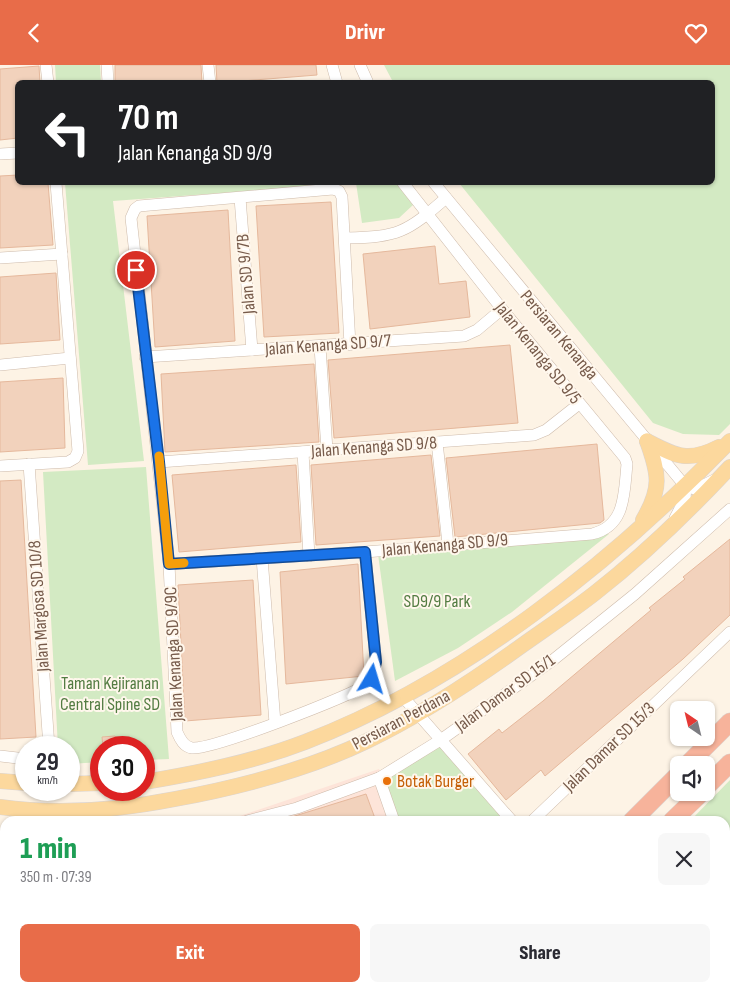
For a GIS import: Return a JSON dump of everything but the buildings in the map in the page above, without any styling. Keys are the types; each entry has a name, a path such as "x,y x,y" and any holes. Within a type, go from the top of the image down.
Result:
{"highway":[{"path":"696,756 730,722"},
{"path":"715,778 730,763"},
{"path":"637,816 670,783"},
{"path":"677,816 693,801"}],"main road":[{"path":"646,441 672,454 686,457 702,455 730,441"},
{"path":"639,528 656,495 658,480 656,467 646,441"},
{"name":"Persiaran Perdana","path":"155,781 221,769 304,743 404,698 491,643 587,573 686,487 730,441"},
{"name":"Persiaran Perdana","path":"0,807 48,810 125,807 225,790 306,766 365,742 419,714 495,665 596,592 672,524 726,472"},
{"path":"221,769 225,790"},
{"path":"0,781 15,782"}],"street":[{"path":"46,65 48,80"},
{"path":"107,65 108,80"},
{"path":"208,65 210,80"},
{"path":"332,65 336,80"},
{"path":"360,65 367,80"},
{"path":"0,154 15,153"},
{"path":"0,466 68,462 75,458 78,451 56,185"},
{"name":"Jalan Kenanga SD 9/5","path":"404,185 502,309 622,454 627,464 622,508 610,526 602,531"},
{"name":"Persiaran Kenanga","path":"436,185 686,487"},
{"path":"240,198 336,190 342,197 346,238 350,345"},
{"name":"Jalan Kenanga SD 9/9C","path":"240,198 140,206 135,209 131,218 169,564 178,732 183,743 193,748 208,746 275,723"},
{"name":"Jalan SD 9/7B","path":"240,198 252,350"},
{"path":"346,238 392,235 406,230 446,198"},
{"path":"0,258 62,254"},
{"name":"Jalan Kenanga SD 9/7","path":"146,357 464,336 477,330 502,309"},
{"path":"320,347 327,450"},
{"path":"0,365 70,358"},
{"name":"Jalan Kenanga SD 9/8","path":"159,462 540,434 579,404"},
{"path":"437,442 448,544"},
{"path":"304,452 309,556"},
{"name":"Jalan Margosa SD 10/8","path":"29,464 48,736"},
{"path":"672,524 685,499 686,487 696,489 726,472"},
{"name":"Jalan Damar SD 15/1","path":"266,816 297,808 379,778 442,739 553,660 635,594 730,509"},
{"name":"Jalan Kenanga SD 9/9","path":"169,564 365,552 602,531"},
{"path":"262,559 275,723 361,688 372,679 376,662 365,552"},
{"name":"Jalan Damar SD 15/3","path":"537,816 730,632"},
{"path":"404,698 508,816"},
{"path":"0,757 15,758"},
{"path":"379,778 392,816"}],"shaded area":[{"path":"379,769 398,816 240,816"}],"green space":[{"path":"55,65 100,65 101,80 56,80"},
{"path":"384,65 730,65 730,424 719,435 683,434 653,423 461,185 715,185 715,80 392,80"},
{"path":"65,185 329,185 113,201 144,461 88,465"},
{"path":"356,185 398,185 413,205 399,218 362,223"},
{"name":"Taman Kejiranan Central Spine SD","path":"146,467 169,759 155,760 155,736 90,736 90,763 80,763 80,736 57,736 43,472"},
{"name":"SD9/9 Park","path":"609,534 512,612 458,648 395,681 378,554"},
{"path":"441,744 504,816 397,816 383,780"},
{"path":"730,780 730,816 695,816 710,801 715,801 715,795"}],"slow traffic":[{"path":"159,456 169,564 184,563"}],"place":[{"name":"Botak Burger","path":"387,781"}],"route":[{"path":"136,270 169,564 365,552 376,662 372,679"}]}
